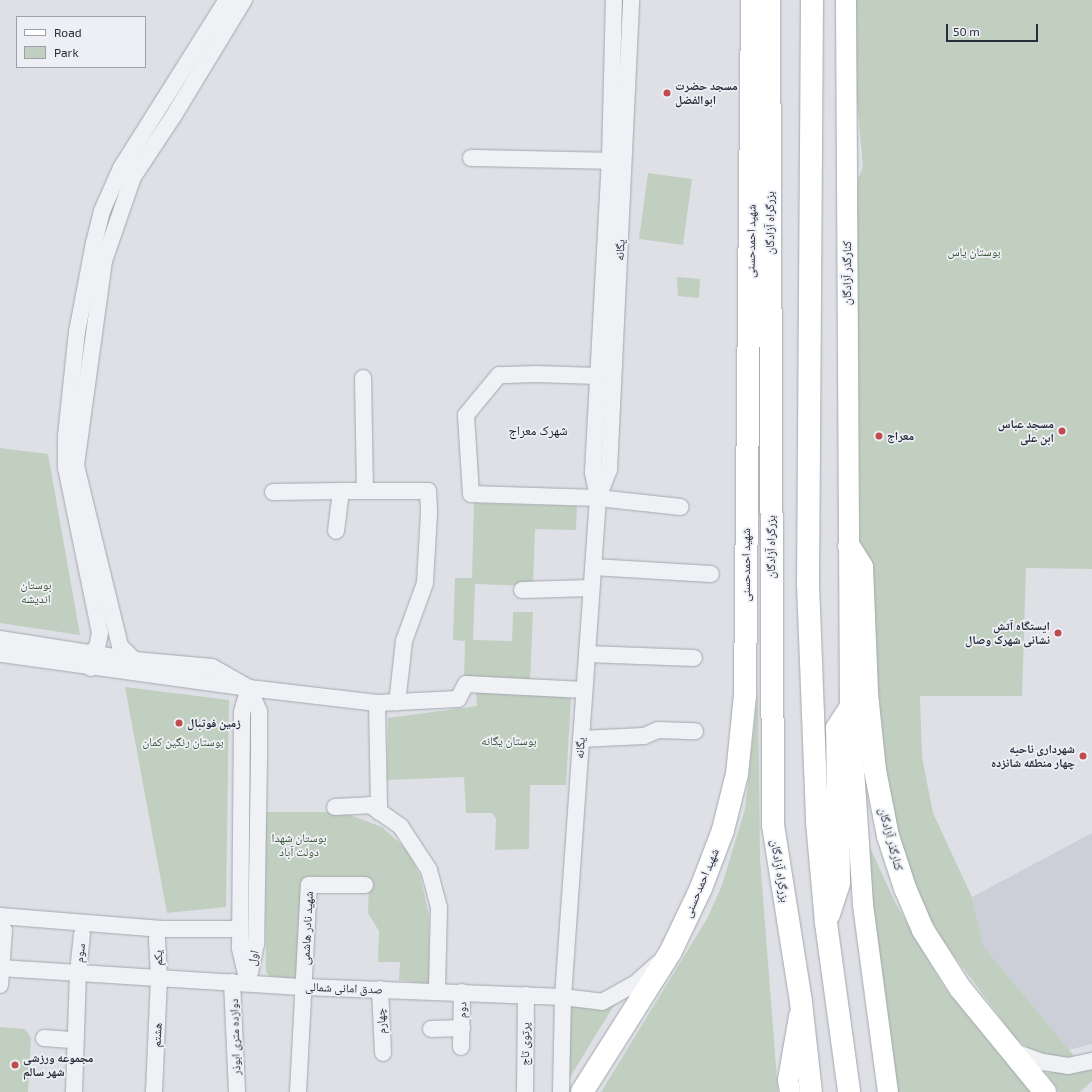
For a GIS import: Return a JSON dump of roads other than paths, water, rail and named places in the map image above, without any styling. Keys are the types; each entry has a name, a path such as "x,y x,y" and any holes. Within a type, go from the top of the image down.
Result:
{"highway":[{"name":"شهید احمدحسنی","path":"582,1092 671,951 702,888 723,830 737,774 745,695 752,0"},
{"name":"بزرگراه آزادگان","path":"769,0 773,825 801,1002 811,1092"},
{"path":"812,0 808,584 817,822 826,923 849,1092"},
{"name":"کنارگذر آزادگان","path":"849,546 862,567 867,694 875,770 890,844 905,888 923,930 960,988 1045,1092"},
{"path":"826,923 839,883 837,728 850,708"}],"main road":[{"name":"کنارگذر آزادگان","path":"846,0 850,708 863,905 888,1092"},
{"path":"790,1092 788,1080 801,1002"}],"street":[{"path":"91,661 97,648 100,633 66,468 66,436 77,332 94,243 102,211 121,168 227,0"},
{"path":"134,660 120,646 76,465 104,261 133,176 174,116 244,0"},
{"name":"یگانه","path":"598,498 609,470 617,160 614,0"},
{"name":"یگانه","path":"561,1092 563,997 598,498 593,472 598,376 631,0"},
{"path":"471,158 617,160"},
{"path":"598,376 536,374 499,375 466,415 471,494 598,498 681,506"},
{"path":"363,378 365,491"},
{"path":"336,531 341,491"},
{"path":"273,492 428,491 429,513 425,583 404,641 397,703"},
{"path":"593,567 711,574"},
{"path":"522,590 591,588"},
{"path":"0,639 91,661 249,688 377,703 458,699 466,684 584,690"},
{"path":"0,654 91,661 134,660 212,667 249,688"},
{"path":"587,654 694,658"},
{"name":"اول","path":"240,982 242,712 249,688"},
{"name":"اول","path":"240,982 256,944 259,710 249,688"},
{"path":"377,703 379,812"},
{"path":"581,739 644,736 658,730 695,731"},
{"path":"335,807 370,806 379,812 401,827 429,870 439,907 437,991"},
{"name":"شهید نادر هاشمی","path":"298,1092 309,884 365,884"},
{"path":"0,985 2,923 160,929 240,929"},
{"name":"سوم","path":"74,1092 78,972 82,934"},
{"name":"یکم","path":"157,938 159,977"},
{"name":"صدق امانی شمالی","path":"1,968 304,987 563,997 602,1002 635,984 671,951"},
{"name":"هشتم","path":"154,1092 159,977"},
{"name":"دوازده متری ابوذر","path":"237,1092 240,982"},
{"name":"چهارم","path":"380,989 383,1053"},
{"name":"دوم","path":"461,1047 462,992"},
{"name":"پرتوی تاج","path":"524,1092 526,995"},
{"name":"دوم","path":"431,1029 462,1028"},
{"path":"44,1038 75,1040"},
{"path":"1010,1050 1043,1062 1068,1066 1092,1061"}],"place":[{"name":"مسجد حضرت ابوالفضل","path":"667,93"},
{"name":"مسجد عباس ابن علی","path":"1062,431"},
{"name":"معراج","path":"879,436"},
{"name":"ایستگاه آتش نشانی شهرک وصال","path":"1058,633"},
{"name":"زمین فوتبال","path":"179,723"},
{"name":"شهرداری ناحیه چهار منطقه شانزده","path":"1083,756"},
{"name":"مجموعه ورزشی شهر سالم","path":"15,1065"}],"district":[{"name":"شهرک معراج","path":"538,430"}],"park label":[{"name":"بوستان یاس","path":"974,252"},
{"name":"بوستان اندیشه","path":"36,592"},
{"name":"بوستان یگانه","path":"509,741"},
{"name":"بوستان رنگین کمان","path":"183,742"},
{"name":"بوستان شهدا دولت آباد","path":"299,845"}]}
